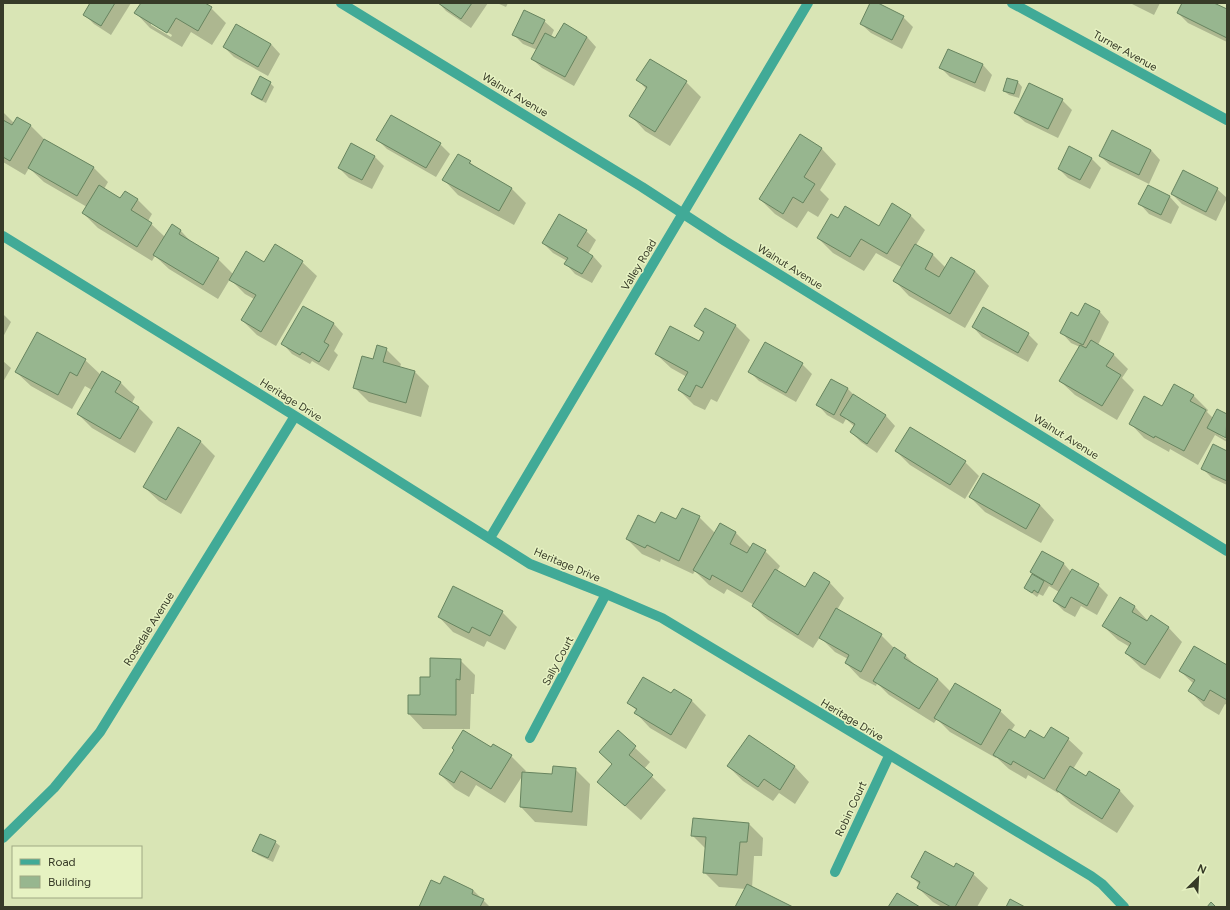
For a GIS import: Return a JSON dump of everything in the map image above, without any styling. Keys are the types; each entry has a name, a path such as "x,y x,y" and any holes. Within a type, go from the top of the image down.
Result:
{"street":[{"name":"Walnut Avenue","path":"341,3 642,187 725,241 1227,550"},
{"name":"Valley Road","path":"490,538 808,3"},
{"name":"Turner Avenue","path":"1012,3 1227,120"},
{"name":"Heritage Drive","path":"3,236 295,416 530,564 662,618 889,756 1091,876 1102,884 1124,907"},
{"name":"Rosedale Avenue","path":"3,838 54,788 100,732 295,416"},
{"name":"Sally Court","path":"530,738 606,594"},
{"name":"Robin Court","path":"835,872 889,756"}],"building":[{"path":"90,3 115,3 101,26 83,15"},
{"path":"141,3 205,3 212,7 198,31 176,18 167,33 134,13"},
{"path":"438,3 472,3 461,19"},
{"path":"870,3 878,3 904,16 892,40 860,24"},
{"path":"1182,3 1214,3 1227,9 1227,38 1177,13"},
{"path":"524,10 545,20 533,44 512,35"},
{"path":"564,23 587,37 565,77 531,59 545,33 555,38"},
{"path":"236,24 271,44 258,67 223,47"},
{"path":"948,49 983,64 975,83 939,68"},
{"path":"650,59 687,81 655,132 629,116 647,87 636,80"},
{"path":"260,76 271,82 262,100 251,94"},
{"path":"1007,78 1018,81 1014,94 1003,91"},
{"path":"1029,83 1063,99 1048,129 1014,113"},
{"path":"391,115 441,143 426,168 376,140"},
{"path":"17,117 31,125 10,161 3,157 3,120 12,125"},
{"path":"1112,130 1151,150 1139,175 1099,156"},
{"path":"800,134 822,148 804,177 815,184 803,203 793,197 783,214 759,199"},
{"path":"44,139 94,167 77,196 28,168"},
{"path":"351,143 375,156 362,180 338,168"},
{"path":"1069,146 1092,158 1080,180 1058,169"},
{"path":"458,154 471,161 469,163 512,188 499,211 442,180"},
{"path":"1183,170 1218,188 1206,212 1171,194"},
{"path":"99,185 120,198 125,191 138,199 131,210 152,223 137,247 82,213"},
{"path":"1148,185 1170,196 1161,215 1138,204"},
{"path":"892,203 911,215 887,254 861,239 850,257 817,238 831,214 838,218 845,206 879,226"},
{"path":"559,214 587,230 577,246 593,256 582,274 564,264 568,258 542,243"},
{"path":"172,224 181,230 179,234 219,258 203,285 153,255"},
{"path":"275,244 303,261 261,332 241,320 256,295 229,280 246,251 264,262"},
{"path":"915,244 933,254 925,269 939,277 951,257 975,271 950,314 893,281"},
{"path":"1085,303 1100,311 1083,345 1060,333 1071,312 1078,316"},
{"path":"303,306 334,323 324,342 329,345 319,362 302,352 300,355 281,344"},
{"path":"983,307 1029,333 1018,353 972,327"},
{"path":"705,308 736,325 702,388 696,385 690,397 678,390 688,372 655,354 670,326 699,341 704,332 694,326"},
{"path":"37,332 86,359 77,376 70,372 58,395 15,372"},
{"path":"1091,340 1114,354 1106,366 1121,375 1102,406 1059,381 1080,345 1086,348"},
{"path":"765,342 803,363 786,393 748,372"},
{"path":"377,345 387,348 383,362 415,371 406,403 353,388 362,356 373,359"},
{"path":"102,371 121,382 115,392 139,407 120,439 77,414"},
{"path":"831,379 848,388 834,415 816,405"},
{"path":"1174,384 1194,395 1190,401 1206,410 1184,451 1155,436 1154,438 1129,424 1144,396 1162,406"},
{"path":"853,394 886,415 867,444 850,432 855,424 840,415"},
{"path":"1217,409 1227,414 1226,438 1207,428"},
{"path":"178,427 201,441 166,500 143,487"},
{"path":"910,427 966,461 950,485 895,451"},
{"path":"1213,444 1227,451 1227,481 1201,469"},
{"path":"983,473 1040,505 1026,529 969,497"},
{"path":"682,508 700,516 679,561 647,545 645,548 626,539 638,515 655,523 661,512 676,519"},
{"path":"720,523 736,532 730,544 747,553 753,543 766,550 742,592 712,575 710,580 693,570"},
{"path":"1042,551 1064,563 1052,585 1030,572"},
{"path":"775,569 805,587 814,572 830,582 798,635 752,606"},
{"path":"1072,569 1099,584 1087,606 1071,597 1065,608 1053,601"},
{"path":"1032,574 1044,581 1038,593 1034,590 1032,593 1024,588"},
{"path":"453,586 503,611 490,636 472,627 469,633 438,617"},
{"path":"1120,597 1135,606 1132,612 1147,621 1151,615 1169,627 1145,665 1125,653 1131,643 1102,626"},
{"path":"836,608 882,634 861,672 845,663 849,655 819,638"},
{"path":"1194,646 1227,665 1227,700 1210,690 1204,701 1188,691 1195,680 1179,671"},
{"path":"894,647 906,655 904,658 938,679 919,709 873,681"},
{"path":"430,658 461,659 460,680 456,679 456,715 408,714 408,695 420,695 420,677 430,677"},
{"path":"643,677 671,693 674,689 692,700 671,735 634,713 637,709 627,703"},
{"path":"955,683 1001,710 981,745 934,718"},
{"path":"1051,727 1069,738 1044,779 1013,761 1011,765 993,755 1009,729 1025,738 1030,730 1044,738"},
{"path":"463,730 491,747 493,744 512,755 491,789 461,771 454,783 439,774 454,750 452,748"},
{"path":"618,730 636,746 629,755 653,775 625,806 597,782 612,764 599,752"},
{"path":"749,735 795,766 780,790 764,779 758,787 727,766"},
{"path":"553,766 576,768 572,812 520,807 522,772 552,774"},
{"path":"1070,766 1086,776 1089,771 1120,790 1102,819 1056,790"},
{"path":"693,818 749,823 747,842 740,842 737,875 703,873 706,837 691,836"},
{"path":"260,834 276,841 268,858 252,851"},
{"path":"925,851 954,867 956,863 974,873 955,907 951,907 917,888 920,882 911,877"},
{"path":"444,876 473,890 472,894 484,899 480,907 419,907 431,880 440,884"},
{"path":"747,884 793,907 735,907"},
{"path":"897,893 920,907 888,907"},
{"path":"1010,899 1025,907 1006,907"},
{"path":"1211,902 1216,907 1207,907"}]}
